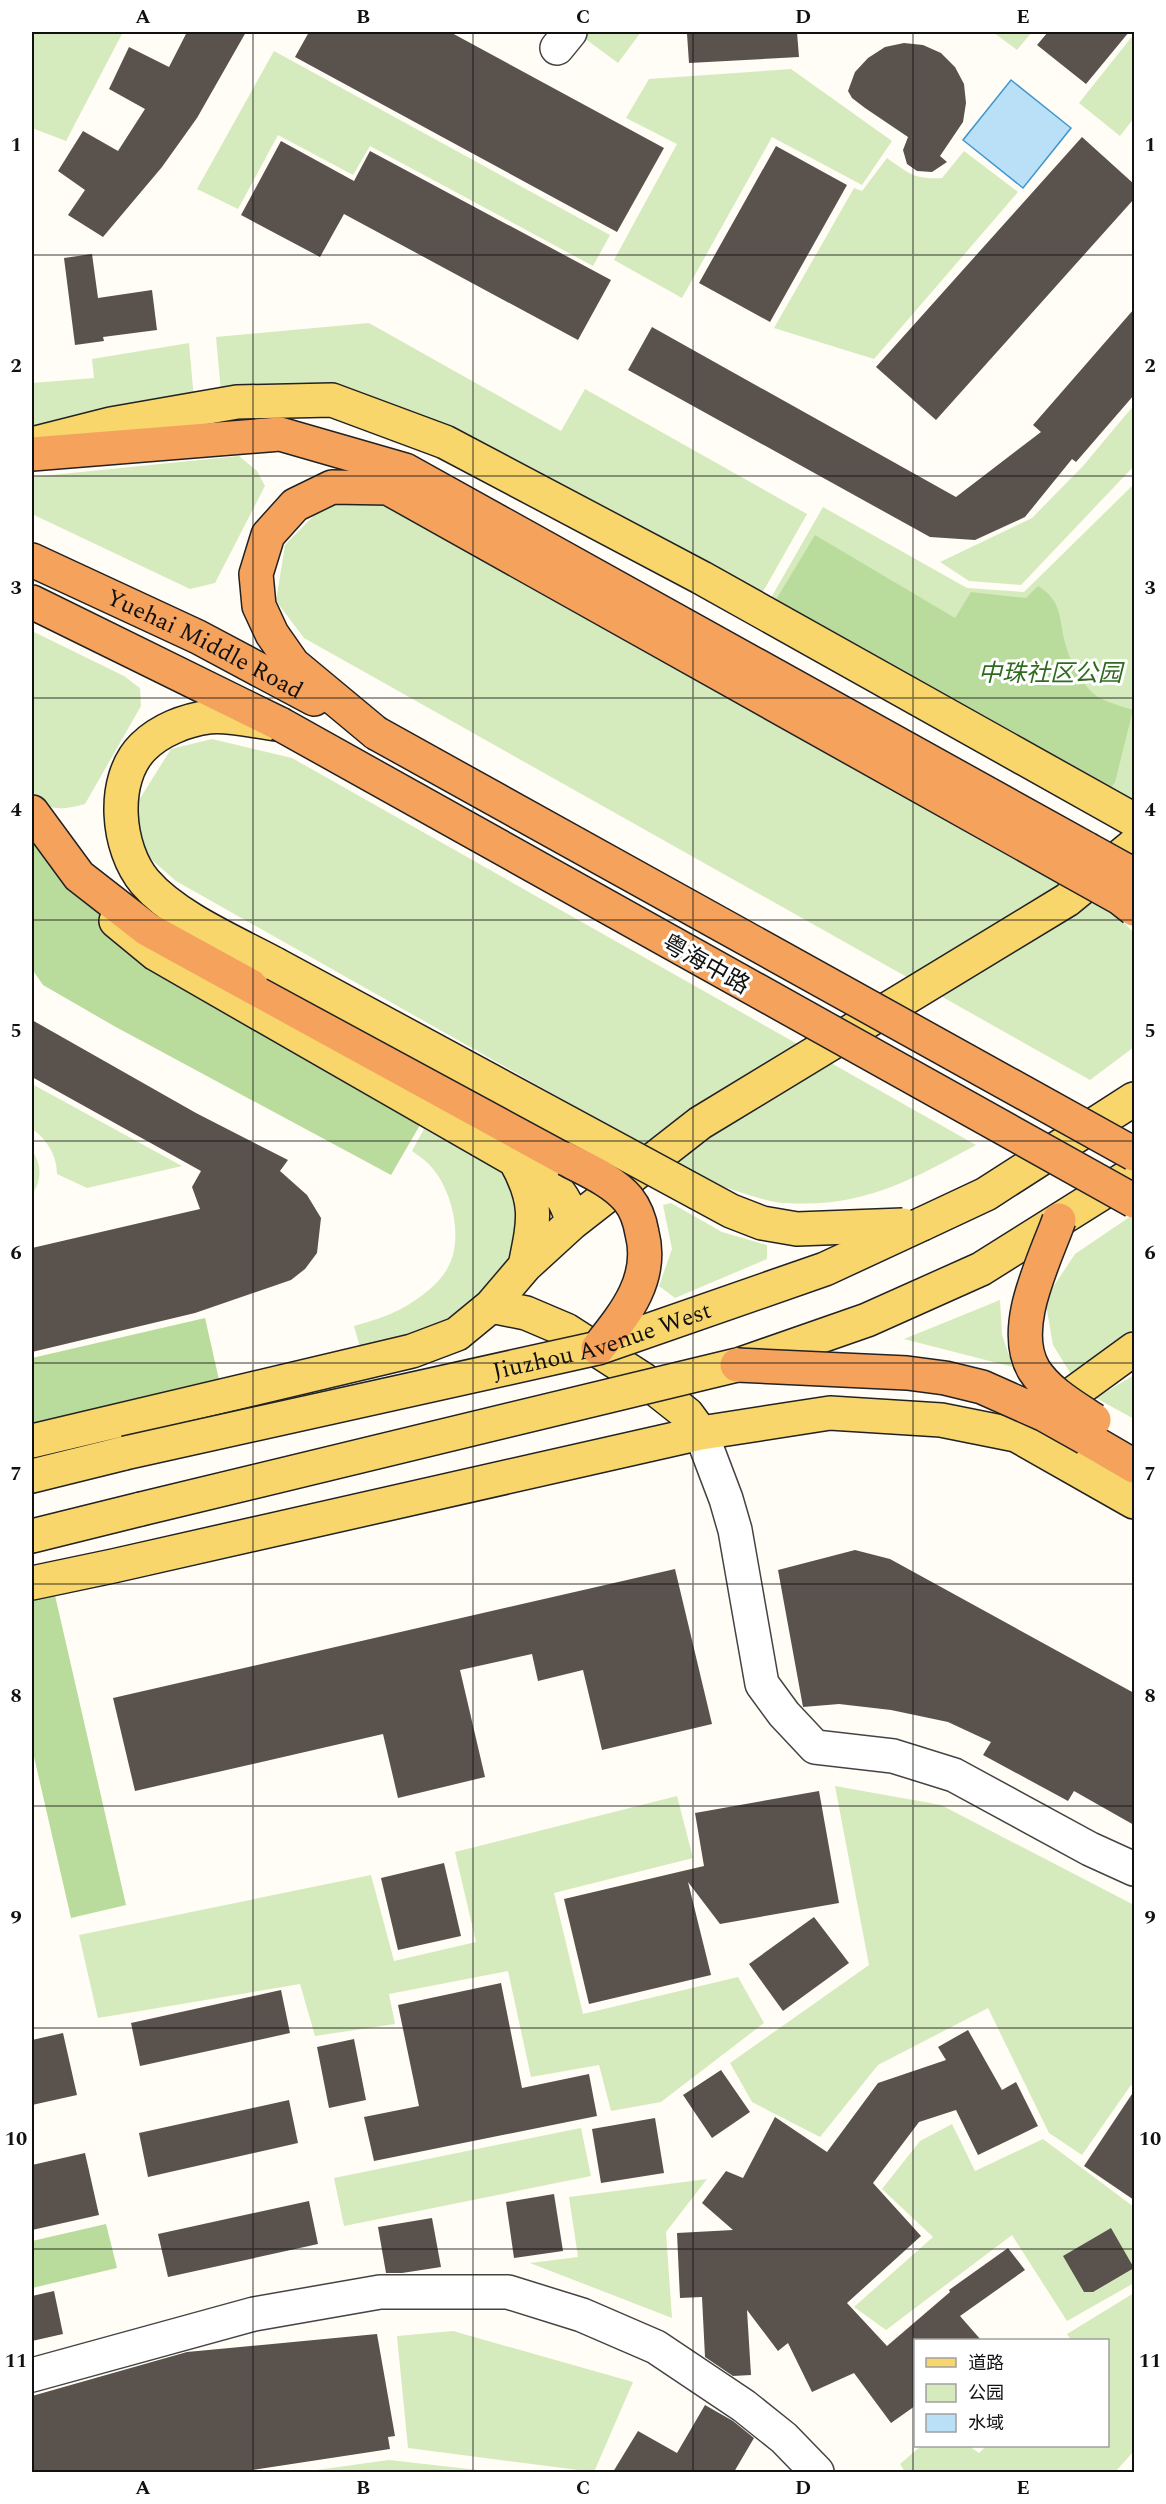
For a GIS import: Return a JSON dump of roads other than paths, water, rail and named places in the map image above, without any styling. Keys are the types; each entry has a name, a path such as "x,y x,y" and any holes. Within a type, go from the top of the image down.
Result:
{"highway":[{"path":"32,454 280,434 405,470 1078,859 1134,909"},
{"path":"376,733 293,664 272,634 259,606 256,574 268,535 296,505 332,487 388,488 1078,859 1134,875"},
{"name":"Yuehai Middle Road","path":"32,560 198,637 376,733"},
{"name":"Yuehai Middle Road","path":"32,602 280,724"},
{"name":"粤海中路","path":"280,724 793,1013 1134,1201"},
{"name":"粤海中路","path":"376,733 1134,1154"},
{"path":"32,812 79,876 147,929 610,1183 628,1198 637,1213 645,1246 645,1264 633,1299 625,1314 598,1348"},
{"path":"1059,1220 1031,1298 1026,1320 1025,1347 1035,1372 1090,1429 1134,1466"},
{"path":"737,1365 907,1373 945,1378 982,1388 1045,1415 1134,1443"}],"main road":[{"path":"32,444 111,424 237,402 332,400 445,442 702,578 1134,820"},
{"path":"280,724 210,717 171,727 142,748 128,772 122,800 122,831 128,856 144,881 170,906 730,1211 762,1223 797,1229 829,1230 922,1224"},
{"path":"32,1441 412,1351 457,1334 491,1306 525,1266 572,1222 700,1123 1066,900 1134,845"},
{"path":"79,876 118,925 156,954 546,1178 570,1210 572,1222"},
{"name":"Jiuzhou Avenue West","path":"32,1476 125,1453 598,1348 825,1269 922,1224 986,1194 1134,1099"},
{"path":"516,1162 528,1184 532,1199 532,1232 525,1266"},
{"path":"32,1536 737,1365 867,1320 981,1269 1134,1173"},
{"path":"491,1306 526,1314 566,1330 644,1380 687,1414 701,1433"},
{"path":"1016,1435 1134,1349"},
{"path":"32,1582 125,1564 701,1433 830,1413 941,1420 1016,1435 1134,1502"}],"street":[{"path":"701,1433 726,1498 735,1530 762,1684 784,1714 815,1747 893,1756 954,1774 1090,1849 1134,1869"},
{"path":"32,2375 254,2314 357,2296 380,2292 508,2292 582,2315 656,2347 744,2406 784,2438 817,2472"}],"water":[{"path":"1011,80 1071,128 1023,188 963,140"}],"park label":[{"name":"中珠社区公园","path":"1050,673"}]}
